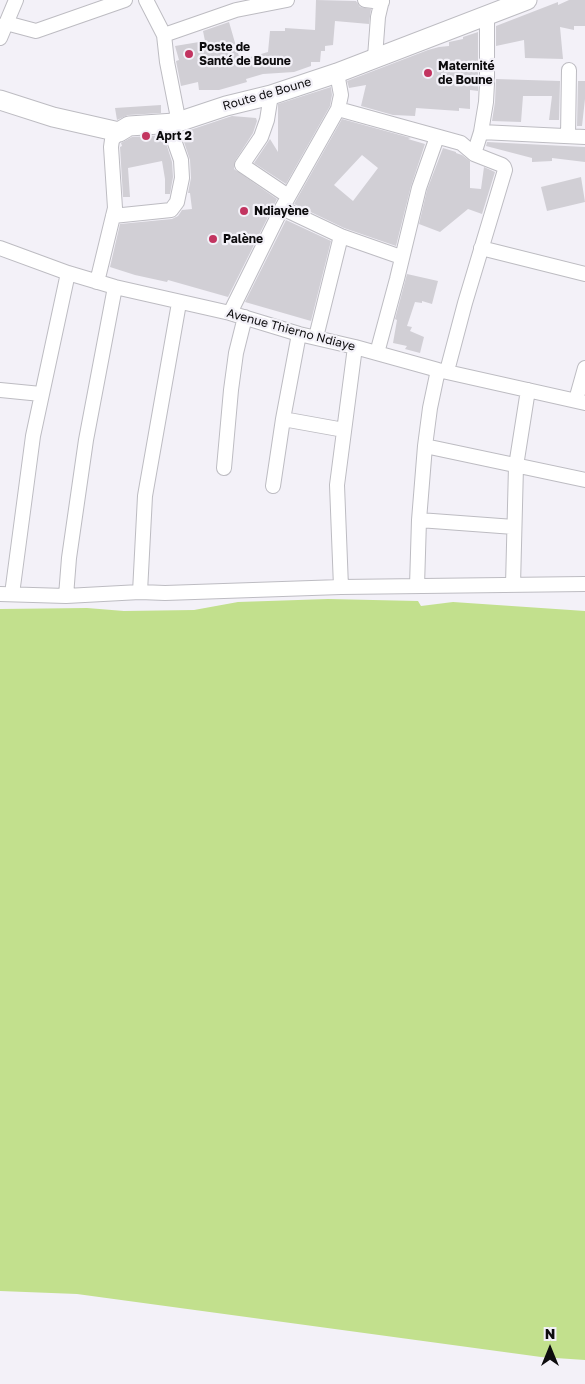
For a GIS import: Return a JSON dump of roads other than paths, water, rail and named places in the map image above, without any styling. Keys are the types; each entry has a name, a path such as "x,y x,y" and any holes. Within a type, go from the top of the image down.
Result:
{"street":[{"path":"0,38 16,0"},
{"path":"6,23 36,31 125,0"},
{"path":"113,216 172,210 176,206 182,178 180,160 175,143 177,113 164,35 146,0"},
{"path":"164,35 236,5 287,0"},
{"path":"365,0 382,1 378,17 375,57"},
{"name":"Route de Boune","path":"0,100 53,117 119,132 129,126 175,123 337,72 527,0"},
{"path":"474,154 481,132 487,83 487,16"},
{"path":"568,136 569,70"},
{"path":"230,314 285,202 338,109 341,95 337,72"},
{"path":"271,94 267,120 261,137 242,165 285,202 340,236 401,257"},
{"path":"0,100 0,105"},
{"path":"338,109 460,143 474,154 502,165 504,170 465,303 430,408 419,520 417,586"},
{"path":"97,282 113,216 111,147 112,140 119,132"},
{"path":"481,132 585,137"},
{"path":"377,353 419,188 437,137"},
{"path":"316,337 340,236"},
{"name":"Avenue Thierno Ndiaye","path":"0,248 68,273 115,287 230,314 299,334 443,370 580,402"},
{"path":"481,248 585,274"},
{"path":"68,273 41,394 6,594 66,596 140,592 165,593 341,587 585,584"},
{"path":"66,596 69,558 86,440 115,287"},
{"path":"140,592 145,496 179,303"},
{"path":"224,468 234,372 245,318"},
{"path":"273,486 299,334"},
{"path":"341,587 337,485 355,347"},
{"path":"580,402 585,368"},
{"path":"0,390 41,394"},
{"path":"513,585 516,466 528,390"},
{"path":"283,419 344,430"},
{"path":"425,446 585,480"},
{"path":"419,520 514,527"}],"place":[{"name":"Poste de Santé de Boune","path":"189,54"},
{"name":"Maternité de Boune","path":"428,73"},
{"name":"Aprt 2","path":"146,136"},
{"name":"Ndiayène","path":"244,211"},
{"name":"Palène","path":"213,239"}]}
